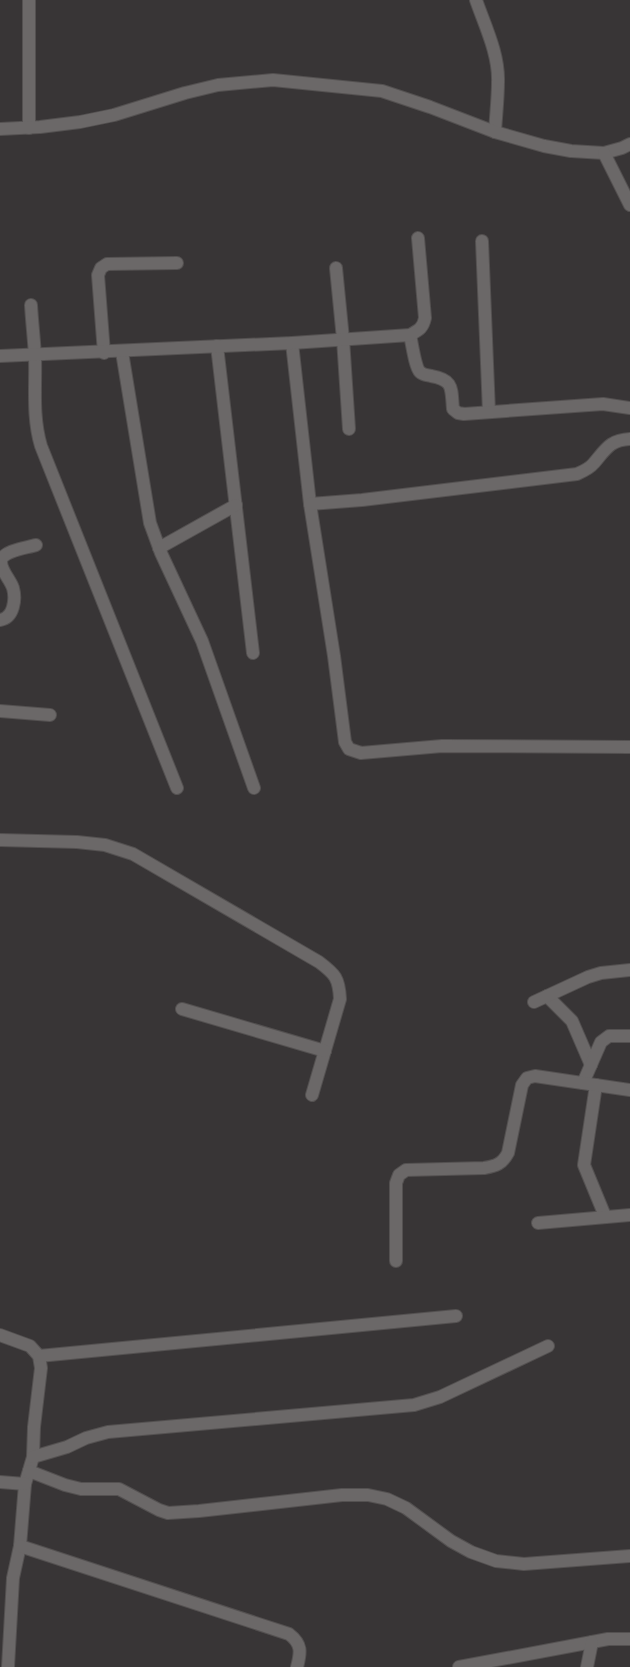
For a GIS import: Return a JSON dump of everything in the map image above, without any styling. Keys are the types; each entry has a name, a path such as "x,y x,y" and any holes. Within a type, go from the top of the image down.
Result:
{"street":[{"path":"29,0 29,128"},
{"path":"476,0 488,33 498,74 495,132"},
{"path":"0,129 29,128 80,122 114,115 218,85 273,80 382,91 495,132 544,146 571,151 604,153 630,144"},
{"path":"604,153 630,206"},
{"path":"0,356 104,353 410,335 420,330 424,318 418,238"},
{"path":"482,241 489,412"},
{"path":"104,353 98,275 101,268 107,264 177,263"},
{"path":"336,268 349,429"},
{"path":"31,305 35,356 36,417 41,446 177,788"},
{"path":"410,335 418,370 424,375 444,378 449,382 453,409 458,413 603,404 630,408"},
{"path":"292,343 310,504 334,656 344,742 349,749 361,753 442,746 630,747"},
{"path":"217,346 253,652"},
{"path":"122,352 144,498 150,523 202,641 254,788"},
{"path":"310,504 362,500 577,474 588,469 604,450 613,443 630,439"},
{"path":"160,548 236,505"},
{"path":"0,620 4,620 10,615 13,596 13,589 0,566 1,559 12,552 36,545"},
{"path":"0,711 50,715"},
{"path":"0,840 77,842 105,845 132,854 319,962 333,973 340,984 340,999 312,1095"},
{"path":"534,1002 588,976 630,970"},
{"path":"547,996 572,1021 591,1065"},
{"path":"182,1009 325,1051"},
{"path":"583,1083 601,1042 609,1036 630,1036"},
{"path":"396,1261 396,1183 399,1175 406,1170 484,1168 496,1166 502,1162 508,1153 522,1084 527,1078 535,1076 630,1090"},
{"path":"596,1085 584,1166 605,1216"},
{"path":"538,1223 630,1215"},
{"path":"39,1356 456,1316"},
{"path":"0,1335 30,1346 39,1356 41,1368 34,1427 33,1457 25,1484 20,1546 14,1578 8,1667"},
{"path":"33,1457 108,1432 414,1405 440,1397 548,1346"},
{"path":"28,1471 65,1485 82,1489 119,1489 168,1513 342,1495 368,1495 388,1499 406,1508 451,1541 472,1552 496,1561 524,1564 630,1556"},
{"path":"0,1482 25,1484"},
{"path":"20,1546 289,1634 297,1640 299,1646 297,1667"},
{"path":"459,1667 511,1662 608,1639 630,1640"},
{"path":"587,1667 592,1642"}]}
